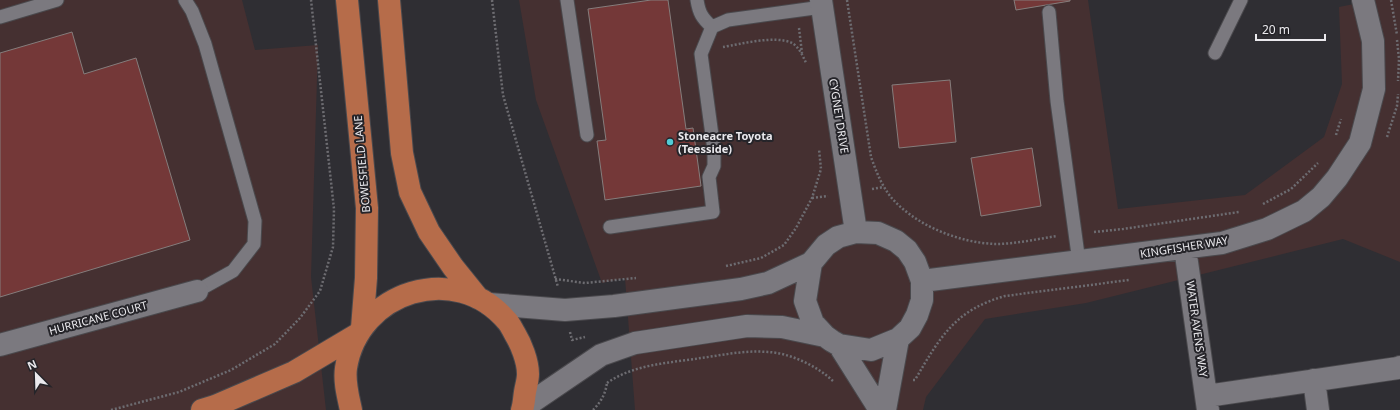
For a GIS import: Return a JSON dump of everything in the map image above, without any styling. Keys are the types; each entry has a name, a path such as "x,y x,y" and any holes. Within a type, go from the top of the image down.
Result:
{"main road":[{"name":"BOWESFIELD LANE","path":"348,0 367,208 366,278 360,331"},
{"path":"389,0 402,153 410,192 429,232 453,267 483,301 507,321 521,344 528,373 523,409"},
{"path":"351,410 346,387 346,369 349,356 360,331 379,309 407,294 437,288 455,290 483,301"},
{"path":"202,410 215,406 294,372 360,331"}],"street":[{"name":"KINGFISHER WAY","path":"922,281 1222,243 1266,229 1304,211 1321,197 1337,178 1360,143 1374,89 1373,41 1363,0"},
{"name":"CYGNET DRIVE","path":"822,4 856,232"},
{"path":"483,301 565,310 614,306 741,289 768,283 811,263 826,245 838,237 856,232 878,233 896,241 907,250 915,262 922,281 922,300 917,315 910,328 898,339 871,350 782,327 746,326 635,343 601,355 523,409"},
{"name":"WATER AVENS WAY","path":"1185,248 1208,403"},
{"path":"811,263 805,301 814,323 832,341 880,410"},
{"name":"HURRICANE COURT","path":"0,345 197,291"},
{"path":"885,410 898,339"},
{"path":"1208,403 1314,380 1400,367"},
{"path":"1314,380 1318,410"}],"lane":[{"path":"0,17 57,0"},
{"path":"185,0 192,11 205,44 255,221 254,244 233,271 197,291"},
{"path":"567,0 588,135"},
{"path":"697,0 698,9 703,20 712,27"},
{"path":"1214,53 1241,0"},
{"path":"610,227 713,212 709,177 714,166 714,150 701,54 712,27 728,20 822,4"},
{"path":"1049,12 1057,101 1079,262"}],"path":[{"path":"111,410 122,409 179,392 231,370 275,344 300,318 320,290 333,247 334,209 311,0"},
{"path":"492,0 503,95 555,279 585,283 640,278"},
{"path":"848,0 871,157 879,178 891,196 918,220 948,235 963,240 996,244 1123,229 1244,211"},
{"path":"703,49 781,40 792,44 803,54 807,65"},
{"path":"1333,140 1337,134 1343,112"},
{"path":"720,267 761,258 784,245 796,228 812,198 821,169 818,147"},
{"path":"1257,206 1291,189 1318,163 1321,157"},
{"path":"593,410 599,404 607,383"}],"shaded area":[{"path":"0,0 242,0 255,50 318,45 311,277 326,410 0,410"},
{"path":"519,0 1088,0 1118,209 1245,195 1324,137 1342,84 1339,7 1374,0 1400,0 1400,262 1343,239 1086,303 985,319 926,397 923,410 635,410 625,278 602,283 536,100"}],"building":[{"path":"651,0 668,0 686,129 693,128 701,186 605,200 597,141 606,140 588,9"},
{"path":"1014,0 1070,0 1070,1 1016,10"},
{"path":"72,32 84,74 136,58 190,240 0,297 0,53"},
{"path":"950,80 956,142 899,148 892,85"},
{"path":"1032,148 1041,206 981,216 971,158"}],"place":[{"name":"Stoneacre Toyota (Teesside)","path":"670,142"}]}
